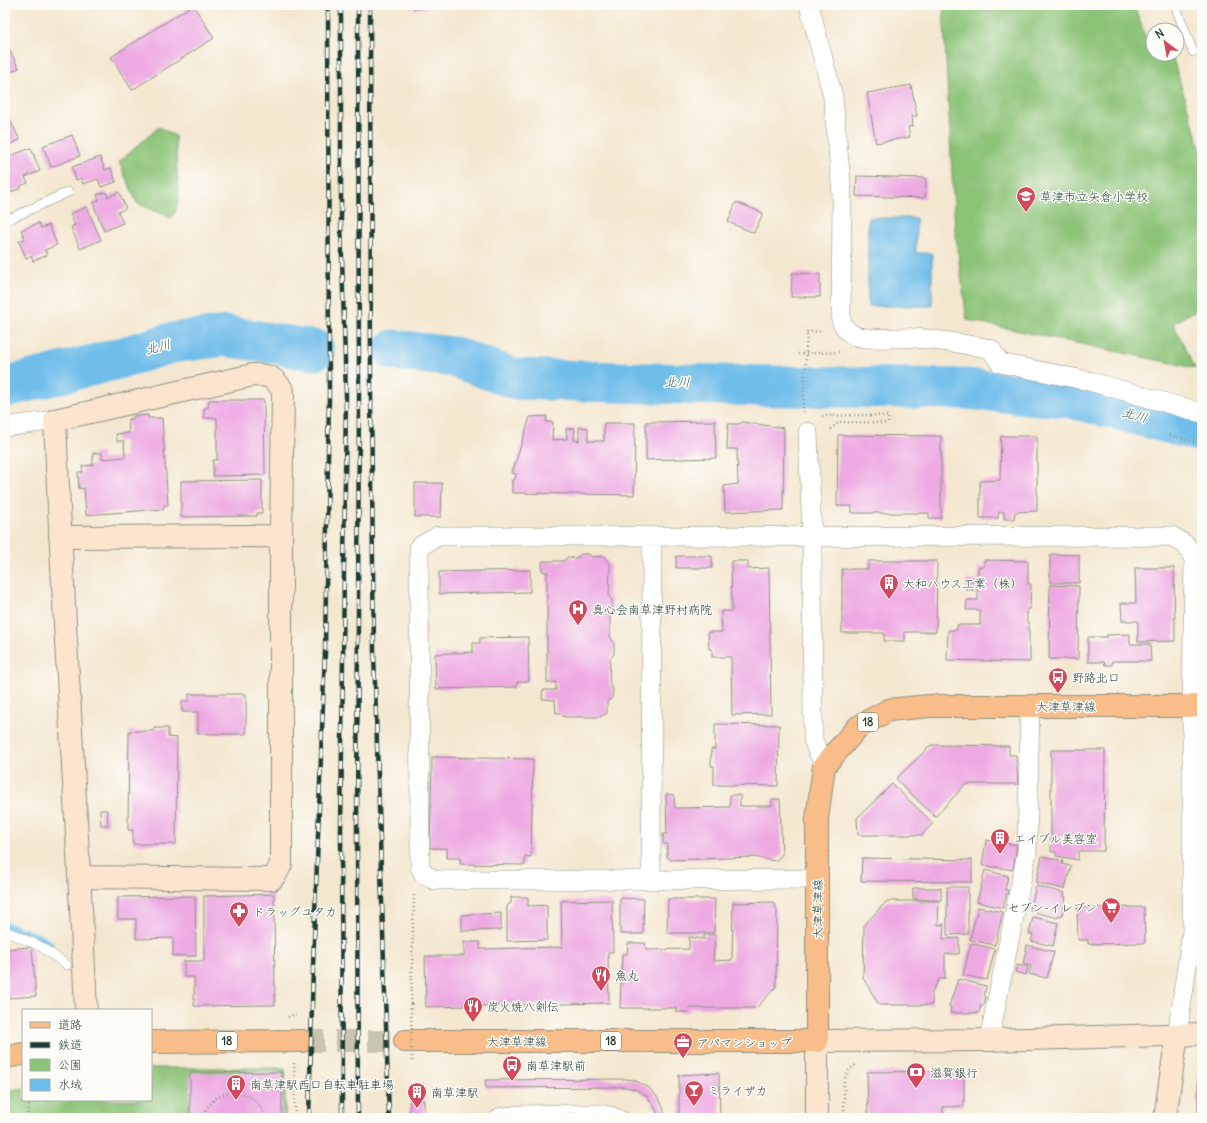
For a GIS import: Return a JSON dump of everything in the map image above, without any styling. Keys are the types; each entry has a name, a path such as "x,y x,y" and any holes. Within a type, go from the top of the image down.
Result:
{"main road":[{"name":"大津草津線","path":"405,1041 817,1040 818,818 824,766 858,727 890,710 929,706 1197,706"},
{"name":"18","path":"152,1042 302,1041"},
{"path":"5,1056 22,1054"}],"street":[{"path":"809,5 833,97 842,194 841,321 846,329 853,335 863,338 913,338 956,342 991,349 1000,363 1090,381 1202,413"},
{"path":"5,427 55,420 253,375 265,375 276,380 283,391 281,536 281,864 272,879 80,877"},
{"path":"55,420 86,1009"},
{"path":"809,422 812,536 813,740 824,766"},
{"path":"60,537 281,536"},
{"path":"817,879 434,880 423,873 420,867 419,547 438,536 1172,536 1186,545 1194,559 1197,706 1192,931 1165,1118"},
{"path":"651,880 652,537"},
{"path":"989,1040 1027,852 1030,706"},
{"path":"817,1118 817,1040 989,1040 1202,1034"}],"lane":[{"path":"1175,5 1193,52"},
{"path":"5,221 68,192"},
{"path":"5,931 40,946 67,965"},
{"path":"492,1118 498,1113 518,1110 576,1109 600,1109 614,1112 627,1118"}],"path":[{"path":"809,422 856,414 888,416 888,423 839,422 828,432 809,422 802,412 807,332 846,329"},
{"path":"798,354 846,351 863,338"},
{"path":"1170,434 1202,444"},
{"path":"412,1064 411,1004 414,890 423,873"},
{"path":"286,1062 294,1062 295,1118"},
{"path":"203,1118 207,1108 215,1099 227,1093 233,1092 246,1094 256,1101 264,1112 266,1118"},
{"path":"27,1118 30,1101"},
{"path":"113,1118 131,1118"}],"green space":[{"name":"草津市立矢倉小学校","path":"943,5 1134,5 1145,36 1145,62 1174,62 1202,154 1202,307 1173,323 1195,368 967,320 955,231"},
{"path":"159,127 175,136 179,199 175,212 171,218 137,203 119,162"},
{"path":"152,1068 285,1068 285,1118 5,1118 5,1091 22,1088 22,1101 152,1101"}],"water":[{"path":"868,218 916,218 916,253 932,253 932,306 868,306"}],"building":[{"path":"193,5 214,38 132,90 111,57"},
{"path":"413,5 436,5 436,6 414,9"},
{"path":"5,42 19,68 5,75"},
{"path":"911,85 917,116 912,116 913,126 908,127 910,137 876,143 867,93"},
{"path":"8,116 20,140 5,147 5,118"},
{"path":"72,135 80,156 51,167 43,146"},
{"path":"31,148 40,171 25,177 28,183 5,195 5,158"},
{"path":"100,157 105,170 111,168 116,182 101,187 98,179 83,184 81,178 76,180 72,167"},
{"path":"857,176 926,178 925,198 856,196"},
{"path":"106,192 108,197 119,192 126,208 118,212 123,223 104,231 93,203 99,200 97,195"},
{"path":"736,202 763,213 754,233 728,222"},
{"path":"87,207 101,240 80,249 71,227 75,225 70,214"},
{"path":"39,223 41,228 49,225 57,245 45,250 47,255 33,261 31,256 26,258 19,241 25,239 21,230"},
{"path":"792,273 820,274 820,297 791,297"},
{"path":"209,400 264,400 265,475 213,476 213,460 217,460 217,418 204,418 204,408 208,408"},
{"path":"148,415 148,418 162,418 168,505 164,505 164,509 86,515 84,488 79,489 78,472 83,472 82,466 93,465 93,453 102,453 102,459 125,457 124,441 117,441 116,434 129,433 128,419 133,419 133,416"},
{"path":"547,416 546,422 553,422 552,440 567,439 566,429 575,428 574,440 579,441 579,427 588,428 588,441 604,441 604,423 635,423 634,495 512,493 512,480 515,479 516,474 512,473 530,417"},
{"path":"715,421 716,458 646,460 646,422"},
{"path":"742,422 784,428 783,510 725,512 724,486 738,484 737,449 727,449 728,424 740,424"},
{"path":"838,435 941,436 941,518 929,518 929,513 852,513 852,506 837,506"},
{"path":"1001,436 1037,436 1037,511 1015,512 1014,519 1004,519 1004,512 999,512 998,518 980,518 980,481 1000,480"},
{"path":"262,480 262,513 257,513 257,516 181,517 181,481"},
{"path":"415,483 442,483 441,517 415,517"},
{"name":"真心会南草津野村病院","path":"581,554 589,554 592,557 603,556 610,564 609,596 612,601 612,611 610,615 610,637 614,642 614,654 610,659 609,684 613,689 612,698 607,702 607,713 600,717 564,717 561,713 556,713 555,700 542,699 543,690 556,690 556,682 547,683 547,572 542,571 542,561 563,561 568,557 576,558"},
{"path":"1050,554 1079,555 1079,583 1050,583"},
{"path":"676,556 712,556 712,568 676,568"},
{"path":"984,560 1028,561 1028,584 1031,584 1030,609 1027,609 1027,623 1029,622 1030,662 947,660 948,630 957,630 957,625 980,625 980,610 966,610 967,600 978,600 978,590 966,590 966,580 978,581 978,567 984,567"},
{"path":"731,561 748,561 748,569 769,568 771,714 732,715 731,657 712,657 712,649 709,649 708,632 722,632 721,611 732,611"},
{"name":"大和ハウス工業（株）","path":"868,561 937,561 936,632 905,632 905,641 884,641 884,633 842,633 842,569 868,569"},
{"path":"1135,568 1174,568 1175,641 1138,642 1138,621 1122,621 1121,603 1136,603"},
{"path":"530,570 530,592 439,594 439,572"},
{"path":"1050,585 1079,586 1078,659 1049,659"},
{"path":"1130,634 1130,644 1150,644 1151,661 1112,661 1112,665 1105,665 1104,662 1088,662 1088,637 1107,637 1107,635"},
{"path":"528,637 529,681 517,682 517,687 436,689 435,654 473,652 473,643 480,643 480,638"},
{"path":"189,694 246,694 246,734 198,734 198,712 182,712 182,701 189,701"},
{"path":"715,724 779,725 778,786 714,785 714,766 711,766 711,749 715,749"},
{"path":"154,728 168,728 168,737 177,738 176,844 133,844 133,830 128,830 129,731 154,731"},
{"path":"931,745 1009,746 1009,755 1016,755 1018,784 966,784 935,817 896,779"},
{"path":"1051,750 1105,750 1104,851 1078,851 1078,860 1056,856 1056,852 1051,852"},
{"path":"432,757 533,759 531,857 525,856 525,865 460,864 460,858 447,858 447,848 430,848"},
{"path":"892,784 933,823 922,835 858,835 857,818"},
{"path":"666,794 674,795 675,808 730,807 730,795 740,795 740,806 772,806 772,799 780,799 782,855 775,861 754,857 671,860 667,857 667,844 663,844 663,834 667,834"},
{"path":"100,810 107,810 108,825 101,825"},
{"name":"エイブル美容室","path":"986,840 1017,845 1013,870 982,865"},
{"path":"1042,856 1063,861 1062,864 1071,866 1065,889 1036,883"},
{"path":"862,858 972,860 972,882 861,881"},
{"path":"985,870 1008,876 1005,890 1008,890 1003,908 977,902"},
{"path":"1036,886 1065,893 1064,897 1066,897 1062,916 1059,915 1058,918 1030,911"},
{"path":"947,887 968,887 968,934 947,935"},
{"path":"913,888 941,888 941,900 913,899"},
{"name":"ドラッグユタカ","path":"274,894 275,1005 194,1006 194,977 184,977 184,961 204,961 204,896"},
{"path":"195,896 196,956 173,956 173,938 136,939 136,919 118,919 118,897"},
{"path":"511,897 528,897 528,906 547,905 547,940 507,941 507,906 511,903"},
{"path":"620,898 644,899 643,934 620,934"},
{"path":"668,899 715,899 714,933 667,933"},
{"path":"612,900 613,952 608,952 609,1003 426,1007 425,956 464,956 464,942 480,942 480,949 562,947 561,901"},
{"path":"887,901 939,901 938,925 944,924 943,939 959,938 959,954 945,954 945,978 939,979 932,992 932,1005 879,1005 863,978 864,925"},
{"path":"773,902 777,910 776,987 756,1008 690,1008 689,1012 676,1012 676,1008 620,1008 622,954 627,954 628,943 645,943 646,950 689,949 689,937 704,939 704,935 715,935 713,961 732,960 733,903"},
{"path":"978,907 1003,912 995,945 970,940"},
{"name":"セブン-イレブン","path":"1144,907 1145,943 1088,944 1088,940 1078,940 1077,908"},
{"path":"501,913 501,930 462,931 462,915"},
{"path":"1033,917 1058,923 1053,946 1031,941 1033,934 1029,934"},
{"path":"971,943 995,949 987,980 963,975"},
{"path":"1027,945 1054,952 1047,978 1029,974 1031,966 1023,964"},
{"path":"32,947 36,996 8,998 5,949"},
{"path":"1017,965 1028,967 1026,975 1015,972"},
{"path":"958,979 986,986 984,1005 981,1005 979,1013 950,1013 951,1007 949,1006"},
{"path":"1198,1069 1202,1069 1202,1118 1198,1118"},
{"name":"滋賀銀行","path":"964,1071 964,1106 943,1107 943,1118 868,1118 867,1072"},
{"name":"南草津駅西口自転車駐車場","path":"282,1072 282,1118 248,1118 249,1115 220,1116 221,1118 190,1118 190,1073"},
{"path":"719,1073 720,1118 679,1118 679,1075"},
{"path":"485,1080 634,1080 648,1087 653,1092 663,1107 665,1118 657,1118 657,1111 647,1096 637,1090 626,1087 486,1088"},
{"name":"南草津駅","path":"410,1100 424,1100 424,1118 409,1118"}],"waterway":[{"name":"北川","path":"5,387 117,359 171,343 225,336 314,350"},
{"name":"北川","path":"394,350 454,357 515,379 720,385 964,389 1068,397 1202,432"},
{"path":"5,925 37,936 50,944"}],"tunnel":[{"path":"302,1041 405,1041"}],"railway":[{"path":"309,1118 325,651 329,394 328,5"},
{"path":"341,5 341,222 346,395 341,831 342,1118"},
{"path":"358,5 358,1118"},
{"path":"370,5 371,395 374,652 389,1118"}],"place":[{"name":"草津市立矢倉小学校","path":"1026,213"},
{"name":"大和ハウス工業（株）","path":"889,600"},
{"name":"真心会南草津野村病院","path":"578,626"},
{"name":"野路北口","path":"1058,694"},
{"name":"エイブル美容室","path":"1000,855"},
{"name":"セブン-イレブン","path":"1111,924"},
{"name":"ドラッグユタカ","path":"239,928"},
{"name":"魚丸","path":"601,992"},
{"name":"炭火焼八剣伝","path":"473,1023"},
{"name":"アパマンショップ","path":"683,1059"},
{"name":"南草津駅前","path":"512,1082"},
{"name":"滋賀銀行","path":"916,1089"},
{"name":"南草津駅西口自転車駐車場","path":"236,1101"},
{"name":"ミライザカ","path":"694,1107"},
{"name":"南草津駅","path":"417,1109"}]}
